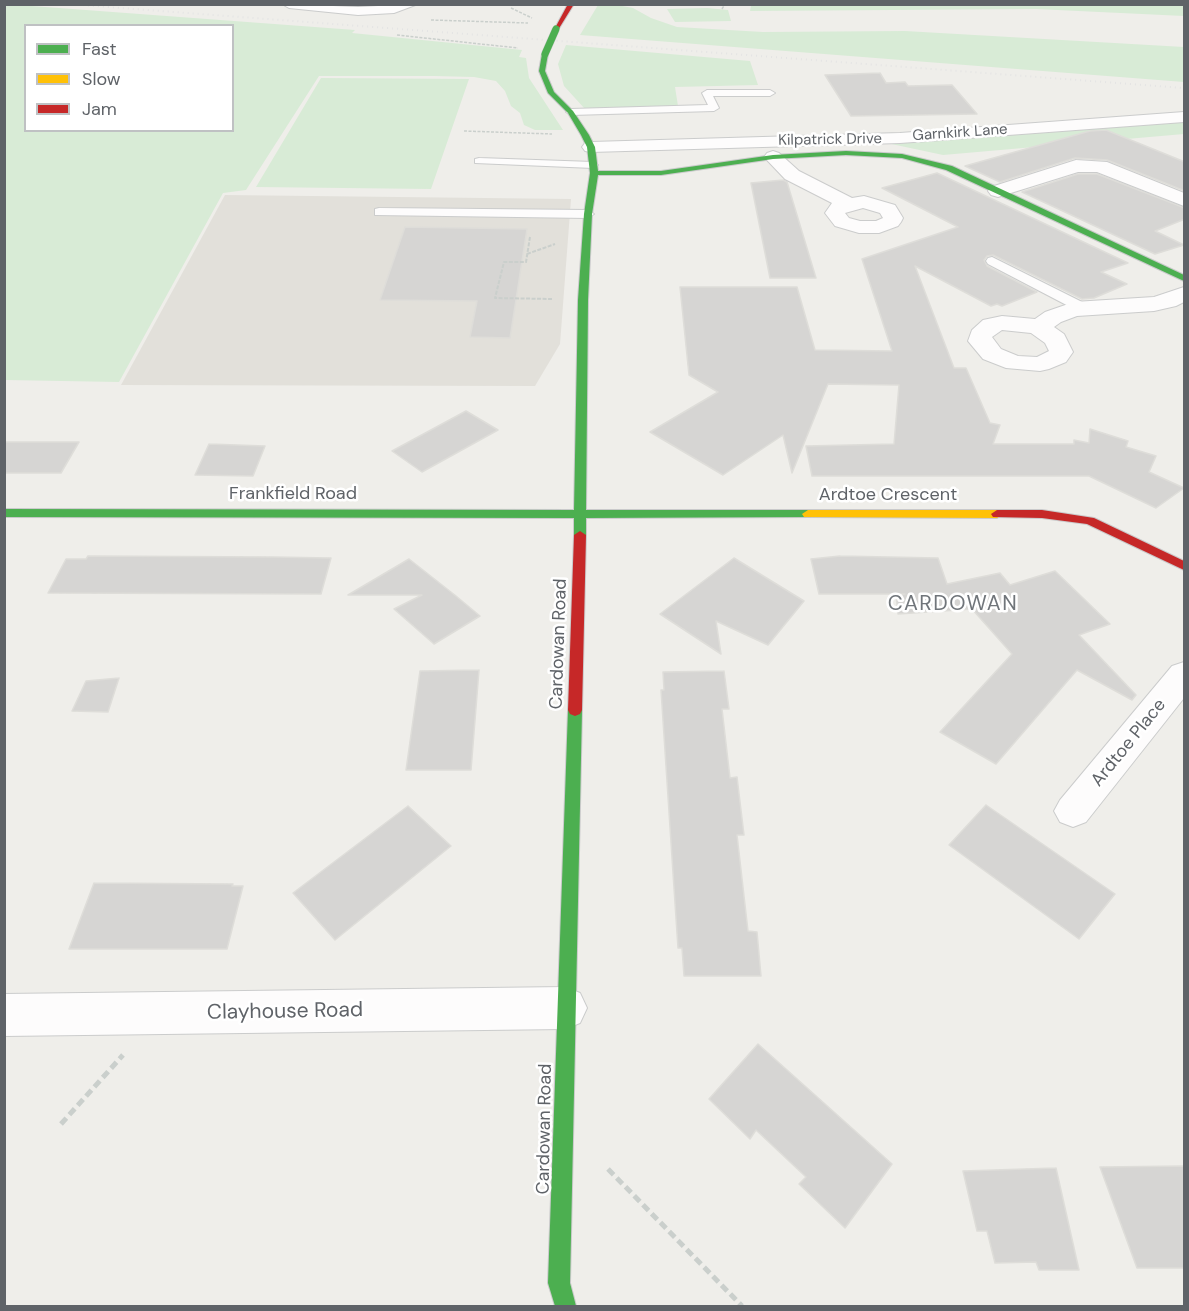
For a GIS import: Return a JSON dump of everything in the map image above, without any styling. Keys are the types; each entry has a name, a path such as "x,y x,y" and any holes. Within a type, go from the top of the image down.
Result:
{"street":[{"path":"289,4 357,11 394,9 411,4"},
{"path":"544,55 571,4"},
{"name":"Cardowan Road","path":"544,55 542,71 551,93 571,112 588,141 594,169 588,214 583,300 581,512 559,1283 565,1306"},
{"name":"Garnkirk Lane","path":"588,141 900,138 1185,117"},
{"name":"Kilpatrick Drive","path":"594,169 661,173 713,168 773,157 846,153 902,156 949,168 1185,278"},
{"path":"773,157 792,175 846,204"},
{"path":"998,190 1076,166 1100,166 1185,200"},
{"path":"1039,328 1062,313 1083,308 1154,304 1185,294"},
{"name":"Frankfield Road","path":"4,513 581,512"},
{"name":"Ardtoe Crescent","path":"581,512 1068,516 1105,527 1185,566"},
{"name":"Ardtoe Place","path":"1073,811 1185,675"},
{"name":"Clayhouse Road","path":"4,1015 566,1008"}],"lane":[{"path":"571,112 714,108 707,93 770,93"},
{"path":"479,161 594,169"},
{"path":"380,212 588,214"},
{"path":"992,261 1083,308"}],"path":[{"path":"722,9 725,4"},
{"path":"431,20 537,22 511,8"},
{"path":"389,34 526,49 523,56 544,55"},
{"path":"464,131 588,141"},
{"path":"532,213 526,262 504,262 495,298 583,300"},
{"path":"61,1124 160,1014"},
{"path":"564,1123 742,1306"}],"shaded area":[{"path":"225,195 571,199 560,344 535,386 121,385"}],"green space":[{"path":"5,4 355,30 352,33 522,50 519,57 526,58 529,78 563,130 535,130 524,125 520,113 511,106 505,91 496,81 474,77 319,76 246,190 223,193 119,382 5,380"},
{"path":"1184,4 1184,16 1036,9 750,11 751,6"},
{"path":"598,5 633,8 651,18 677,27 763,32 905,31 1184,47 1184,82 580,35"},
{"path":"667,9 728,10 731,21 675,22"},
{"path":"566,45 750,61 758,85 675,87 678,106 585,109 564,86 558,64"},
{"path":"321,78 469,79 431,189 256,187"},
{"path":"1184,119 1184,134 943,155 882,142"}],"building":[{"path":"880,73 886,83 905,82 908,86 952,85 977,114 851,116 825,75"},
{"path":"1106,130 1185,162 1185,191 1107,160 1075,158 1000,182 965,166 1090,131"},
{"path":"937,173 1128,263 1101,272 1127,284 1094,298 1082,299 993,255 987,256 984,260 987,266 1037,292 1002,306 997,304 991,306 915,266 954,368 966,368 990,423 1000,425 993,444 1074,444 1074,440 1089,443 1090,429 1128,441 1126,447 1156,456 1149,472 1184,488 1156,508 1089,476 812,476 806,446 894,444 899,385 828,384 792,473 783,435 723,475 650,432 718,392 689,375 680,287 797,287 815,350 892,351 862,259 958,227 882,188"},
{"path":"1078,174 1097,174 1185,208 1185,219 1155,231 1184,245 1155,254 1022,192"},
{"path":"783,180 787,182 816,278 770,278 751,183"},
{"path":"405,227 527,229 510,338 470,337 477,301 380,300"},
{"path":"466,411 498,430 422,472 392,451"},
{"path":"4,442 79,442 61,473 4,473"},
{"path":"209,444 265,446 253,476 195,475"},
{"path":"88,556 331,558 321,594 48,593 66,559 86,559"},
{"path":"840,556 938,558 947,584 1000,573 1010,585 1055,571 1110,624 1079,635 1136,695 1132,700 1077,670 996,764 940,732 1012,654 972,609 898,614 896,595 905,594 819,594 811,559"},
{"path":"734,558 804,601 768,645 716,621 721,654 660,614"},
{"path":"409,559 480,616 434,644 394,609 422,595 348,595"},
{"path":"479,670 471,770 406,770 420,671"},
{"path":"724,671 729,709 722,709 730,778 737,777 744,835 737,835 748,931 757,932 761,976 684,976 682,948 678,948 661,690 664,690 663,672"},
{"path":"119,678 108,712 72,711 86,681"},
{"path":"986,805 1115,894 1079,939 949,845"},
{"path":"408,806 451,846 335,940 293,893"},
{"path":"94,883 243,886 227,949 69,949"},
{"path":"758,1044 892,1164 845,1228 799,1184 806,1177 756,1130 750,1139 709,1099"},
{"path":"1185,1166 1185,1268 1137,1268 1100,1167"},
{"path":"1056,1168 1079,1270 1039,1270 1036,1262 995,1263 987,1231 977,1231 963,1171"}],"railway":[{"path":"68,4 1184,88"}],"traffic: fast":[{"path":"545,54 556,29"},
{"path":"545,54 542,71 551,93 571,112 585,135 591,147 594,173 588,214 583,300 580,535"},
{"path":"594,173 661,173 773,157 846,153 902,156 949,168 1184,278"},
{"path":"4,513 808,514"},
{"path":"565,1306 559,1283 575,710"}],"traffic: slow":[{"path":"808,514 997,514"}],"traffic: jam":[{"path":"556,29 571,4"},
{"path":"997,514 1042,514 1090,521 1184,566"},
{"path":"575,710 580,535"}],"district":[{"name":"CARDOWAN","path":"953,604"}]}
